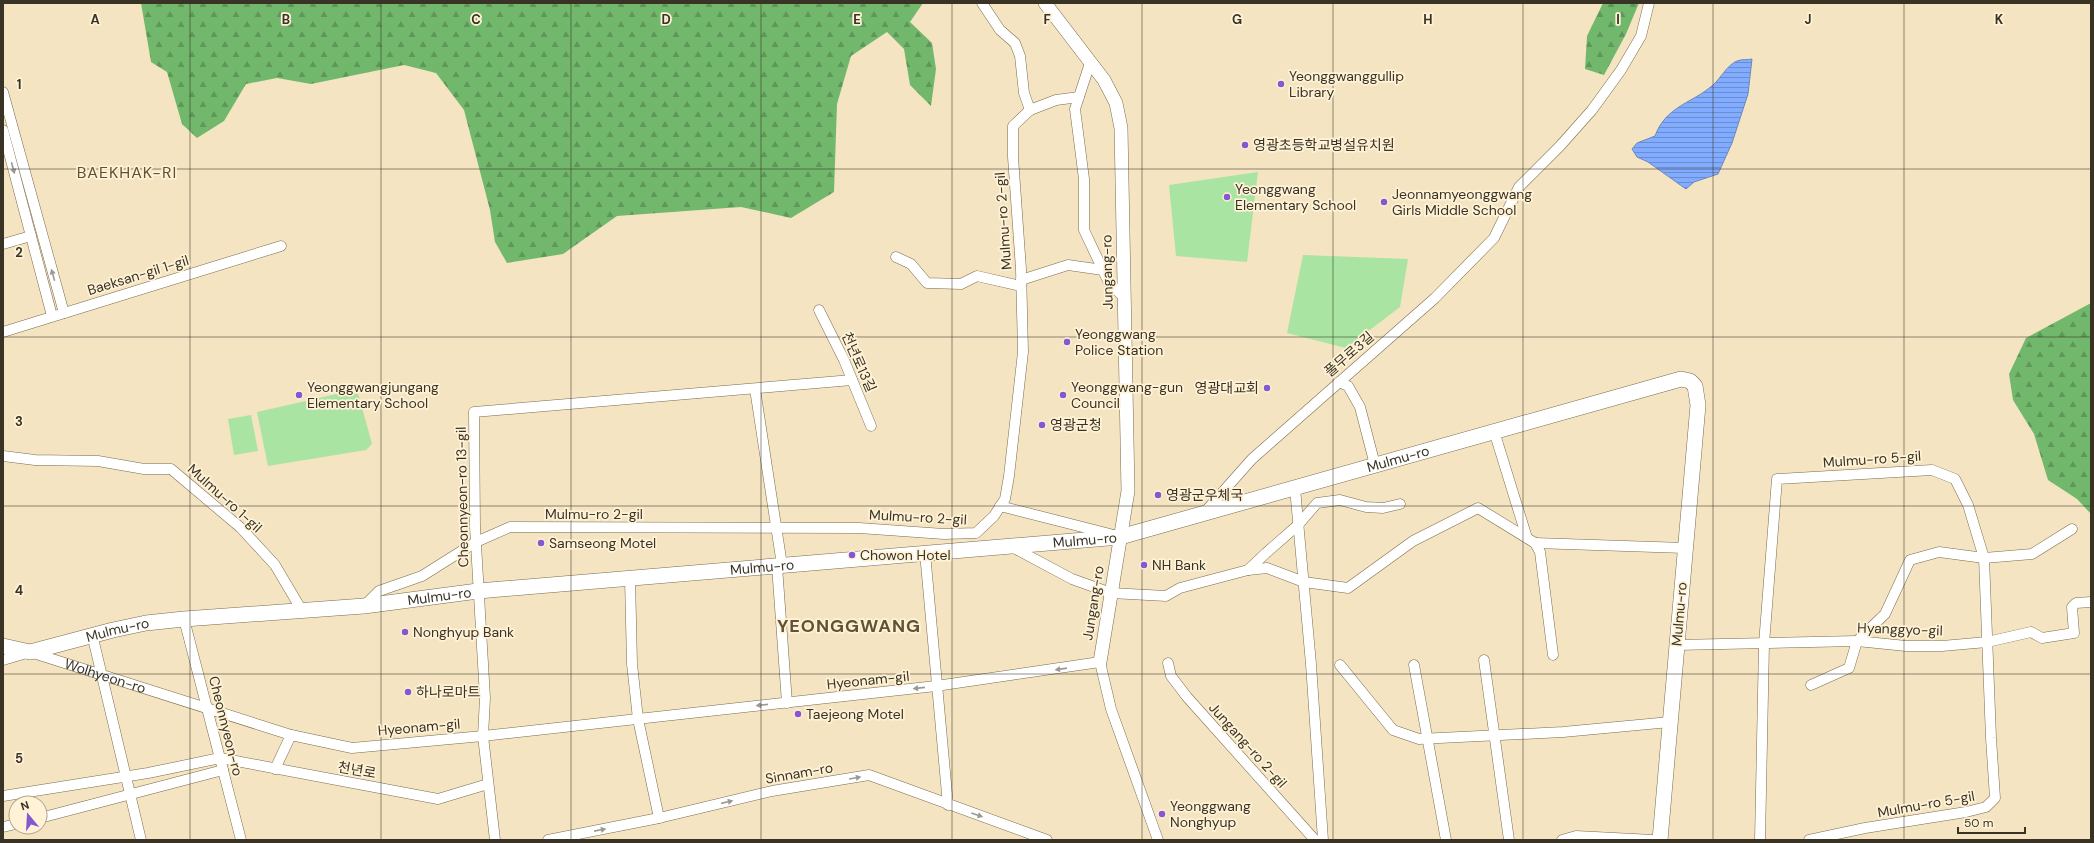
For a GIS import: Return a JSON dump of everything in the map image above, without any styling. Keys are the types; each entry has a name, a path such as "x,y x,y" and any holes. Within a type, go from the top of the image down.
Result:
{"main road":[{"name":"Mulmu-ro","path":"30,652 92,634 146,623 301,609 364,606 478,591 1120,537 1681,379 1690,381 1695,386 1698,405 1660,840"},
{"name":"Wolhyeon-ro","path":"3,646 30,652"}],"street":[{"path":"982,3 1000,30 1015,43 1020,56 1024,93 1030,110 1056,100 1079,97"},
{"name":"Jungang-ro","path":"1045,3 1104,80 1116,103 1121,128 1128,491 1100,662 1111,709 1158,840"},
{"name":"풀무로3길","path":"1204,513 1252,459 1435,298 1480,254 1494,238 1519,187 1560,146 1592,110 1620,70 1641,36 1649,3"},
{"path":"1090,63 1075,109 1084,179 1084,230 1109,283 1124,297"},
{"path":"3,92 64,313"},
{"name":"Mulmu-ro 2-gil","path":"364,606 379,591 422,576 476,542 510,527 859,528 944,534 976,533 994,516 1005,499 1009,476 1023,352 1021,283 1013,157 1013,126 1030,110"},
{"path":"3,130 52,316"},
{"path":"3,244 31,236"},
{"name":"Baeksan-gil 1-gil","path":"3,332 281,246"},
{"path":"896,257 910,264 927,283 960,284 977,276 1021,283 1068,265 1103,270"},
{"name":"천년로13길","path":"819,310 852,380 871,426"},
{"name":"Cheonnyeon-ro 13-gil","path":"495,840 483,736 485,698 476,542 474,412 852,380"},
{"path":"1339,382 1348,386 1360,407 1375,465"},
{"path":"755,389 776,528 787,702"},
{"path":"1494,431 1530,541"},
{"name":"Mulmu-ro 1-gil","path":"3,456 35,460 98,461 144,469 171,469 241,528 275,566 301,609"},
{"name":"Mulmu-ro 5-gil","path":"1760,840 1764,644 1777,479 1932,470 1955,479 1968,506 1984,558 1990,738 1995,798 1986,807 1966,812 1864,828 1809,840"},
{"path":"1295,488 1304,582 1323,840"},
{"path":"1248,570 1298,525 1317,502 1340,500 1366,507 1377,508 1400,504"},
{"path":"1000,506 1120,537"},
{"path":"1010,546 1072,579 1111,593 1166,596 1180,588 1248,570 1267,568 1304,582 1348,588 1413,541 1478,508 1530,541 1540,552 1553,655"},
{"path":"1811,684 1849,668 1857,641 1885,614 1910,560 1939,552 1984,558 2032,554 2072,529"},
{"path":"1530,541 1685,548"},
{"path":"925,553 948,805"},
{"path":"630,578 632,664 638,719 659,818"},
{"name":"Hyanggyo-gil","path":"1676,645 1857,641 1906,646 1942,646 1987,642 2031,632 2042,638 2074,634 2072,607 2076,603 2091,602"},
{"name":"Cheonnyeon-ro","path":"184,619 241,840"},
{"path":"92,634 129,795 141,840"},
{"name":"Wolhyeon-ro","path":"30,652 207,707"},
{"name":"Mulmu-ro","path":"3,660 30,652"},
{"path":"1484,660 1509,840"},
{"name":"Hyeonam-gil","path":"207,707 291,735 352,748 483,736 936,686 1100,662"},
{"name":"Jungang-ro 2-gil","path":"1168,663 1171,676 1187,697 1315,840"},
{"path":"1340,665 1393,730 1419,739 1563,732 1670,722"},
{"path":"1414,665 1446,840"},
{"path":"275,769 291,735"},
{"path":"3,796 125,776 220,758"},
{"name":"천년로","path":"220,758 438,800 488,784"},
{"path":"48,816 223,770"},
{"name":"Sinnam-ro","path":"548,840 659,818 772,791 869,775 1047,840"},
{"path":"1562,840 1576,836 1653,840"}],"green space":[{"path":"141,3 923,3 910,22 932,43 936,69 931,106 910,85 904,49 887,32 851,56 837,104 834,192 791,218 741,207 617,216 563,254 507,263 495,242 490,210 464,110 436,73 404,65 311,84 277,78 246,84 224,121 197,138 182,124 167,72 151,62"},
{"path":"1603,3 1639,3 1626,34 1604,75 1585,69 1587,36"},
{"path":"1258,172 1247,262 1176,256 1169,185"},
{"path":"1303,255 1408,259 1400,307 1346,348 1287,333"},
{"path":"2091,303 2091,514 2077,499 2048,480 2034,434 2013,400 2009,374 2026,338"},
{"path":"350,391 358,393 372,444 366,450 268,466 257,412"},
{"path":"251,415 258,451 234,455 228,419"}],"water":[{"path":"1752,59 1748,94 1732,143 1718,174 1694,182 1686,189 1648,162 1637,157 1632,149 1637,143 1655,136 1660,126 1672,112 1713,85 1733,63 1740,60"}],"place":[{"name":"Yeonggwanggullip Library","path":"1281,84"},
{"name":"영광초등학교병설유치원","path":"1245,145"},
{"name":"Yeonggwang Elementary School","path":"1227,197"},
{"name":"Jeonnamyeonggwang Girls Middle School","path":"1384,202"},
{"name":"Yeonggwang Police Station","path":"1067,342"},
{"name":"영광대교회","path":"1267,388"},
{"name":"Yeonggwangjungang Elementary School","path":"299,395"},
{"name":"Yeonggwang-gun Council","path":"1063,395"},
{"name":"영광군청","path":"1042,425"},
{"name":"영광군우체국","path":"1158,495"},
{"name":"Samseong Motel","path":"541,543"},
{"name":"Chowon Hotel","path":"852,555"},
{"name":"NH Bank","path":"1144,565"},
{"name":"Nonghyup Bank","path":"405,632"},
{"name":"하나로마트","path":"408,692"},
{"name":"Taejeong Motel","path":"798,714"},
{"name":"Yeonggwang Nonghyup","path":"1162,814"}],"district":[{"name":"BAEKHAK-RI","path":"127,172"},
{"name":"YEONGGWANG","path":"849,626"}]}
